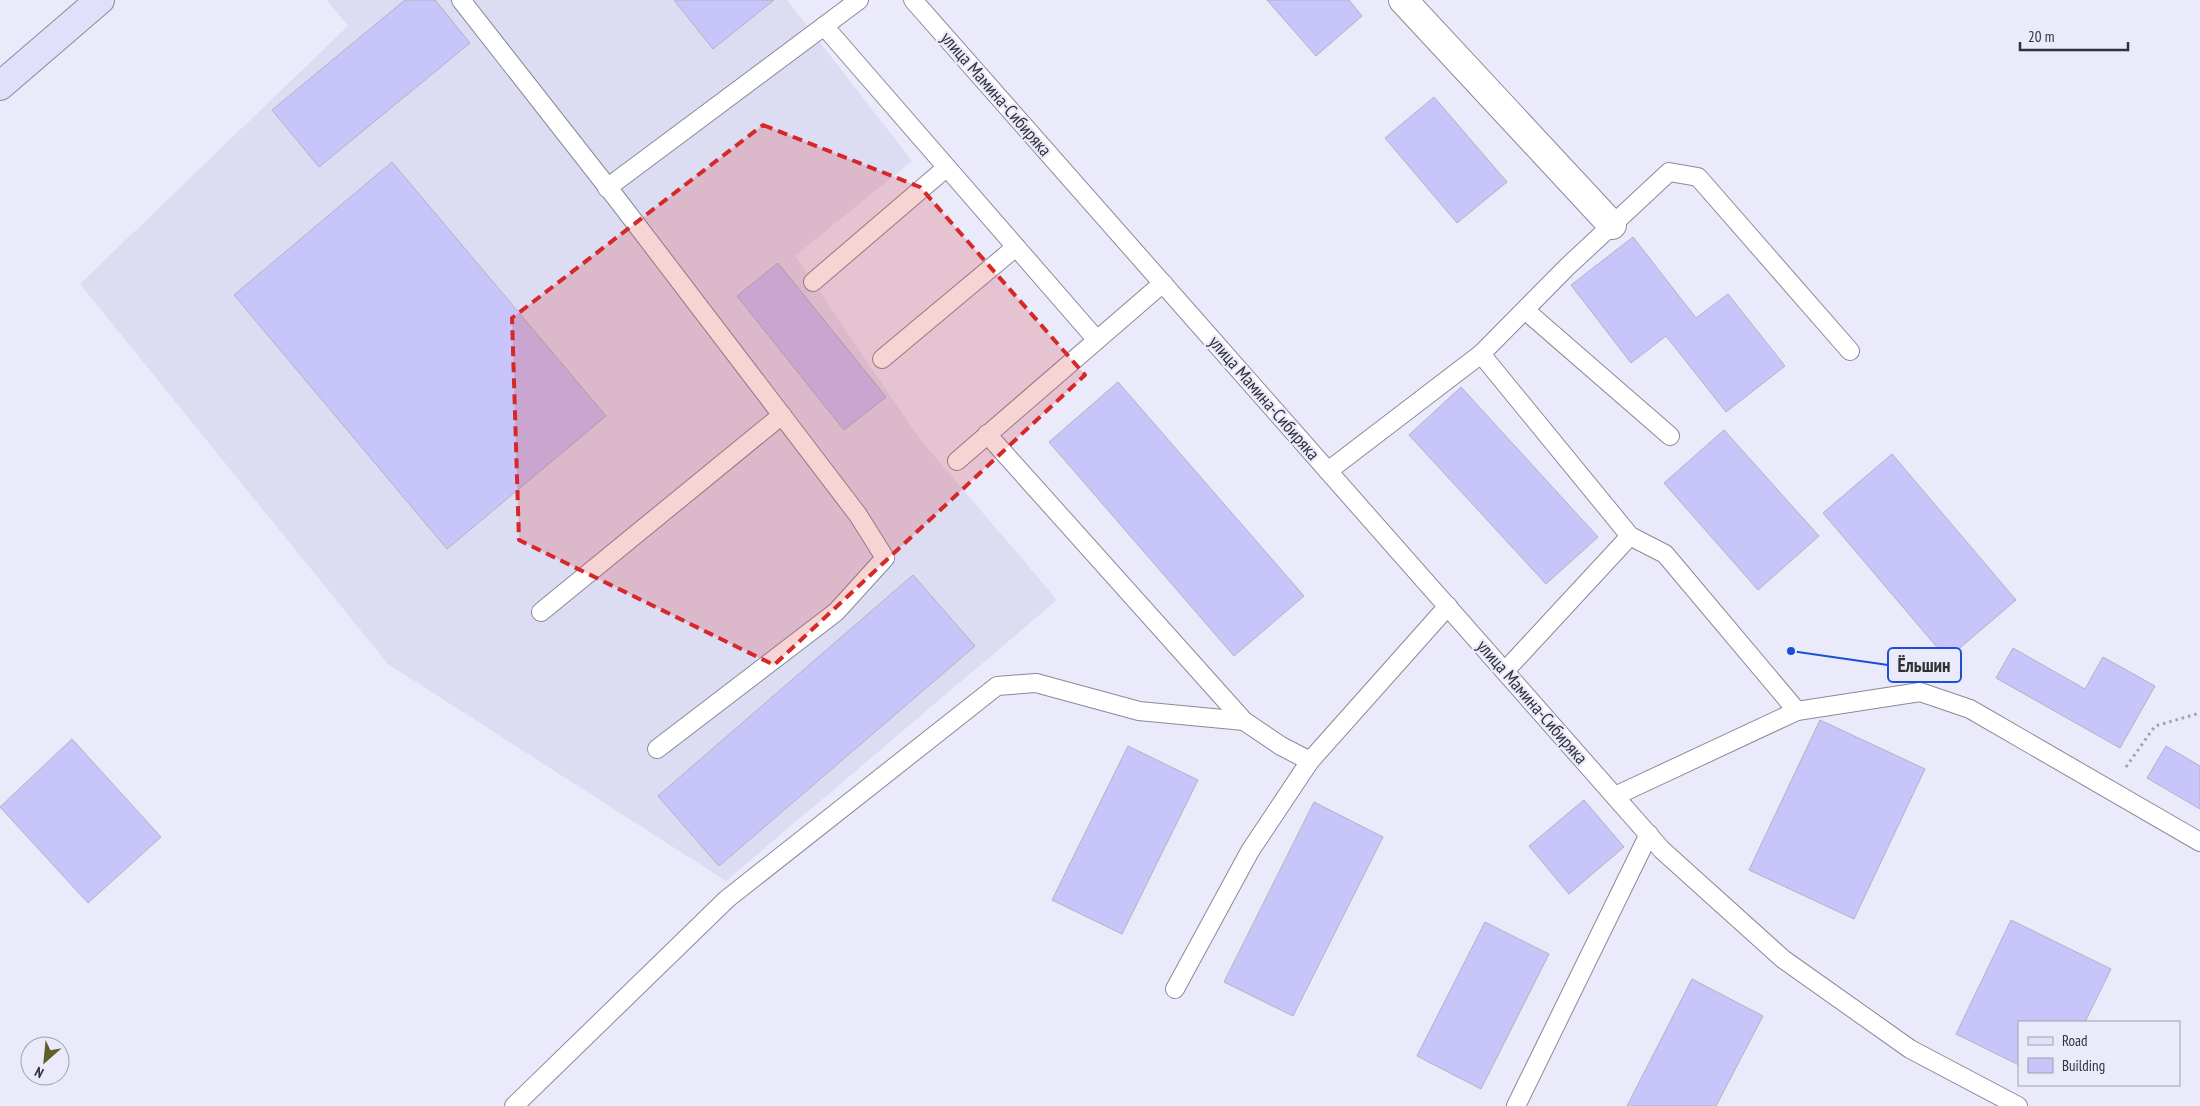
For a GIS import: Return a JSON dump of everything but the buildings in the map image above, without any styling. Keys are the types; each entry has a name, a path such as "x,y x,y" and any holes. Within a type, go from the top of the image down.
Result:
{"main road":[{"path":"0,86 100,0"}],"street":[{"path":"1403,0 1612,225"}],"lane":[{"path":"461,0 608,188 858,515 885,558 836,612 657,749"},
{"path":"608,188 859,0"},
{"name":"улица Мамина-Сибиряка","path":"913,0 1662,850 1783,959 1910,1049 2018,1106"},
{"path":"824,26 1096,340"},
{"path":"813,282 946,168"},
{"path":"1328,471 1481,354 1612,225 1669,172 1698,178 1850,351"},
{"path":"882,359 1016,247"},
{"path":"957,461 1163,283"},
{"path":"1525,310 1670,436"},
{"path":"1481,354 1630,536 1665,554 1797,711"},
{"path":"541,612 782,415"},
{"path":"988,434 1244,721 1282,746 1310,761"},
{"path":"1505,671 1630,536"},
{"path":"1175,989 1250,851 1310,761 1448,606"},
{"path":"514,1106 728,899 997,686 1036,683 1139,711 1244,721"},
{"path":"1615,796 1797,711 1920,692 1970,709 2200,842"},
{"path":"1516,1106 1649,834"}],"path":[{"path":"2110,790 2155,726 2200,713"}],"highlighted area":[{"path":"763,125 920,187 1085,375 774,665 519,540 512,318"}],"shaded area":[{"path":"327,0 787,0 912,161 795,256 919,438 1057,600 726,881 388,664 80,284 348,26"}],"place":[{"name":"Ёльшин","path":"1791,651"}]}
